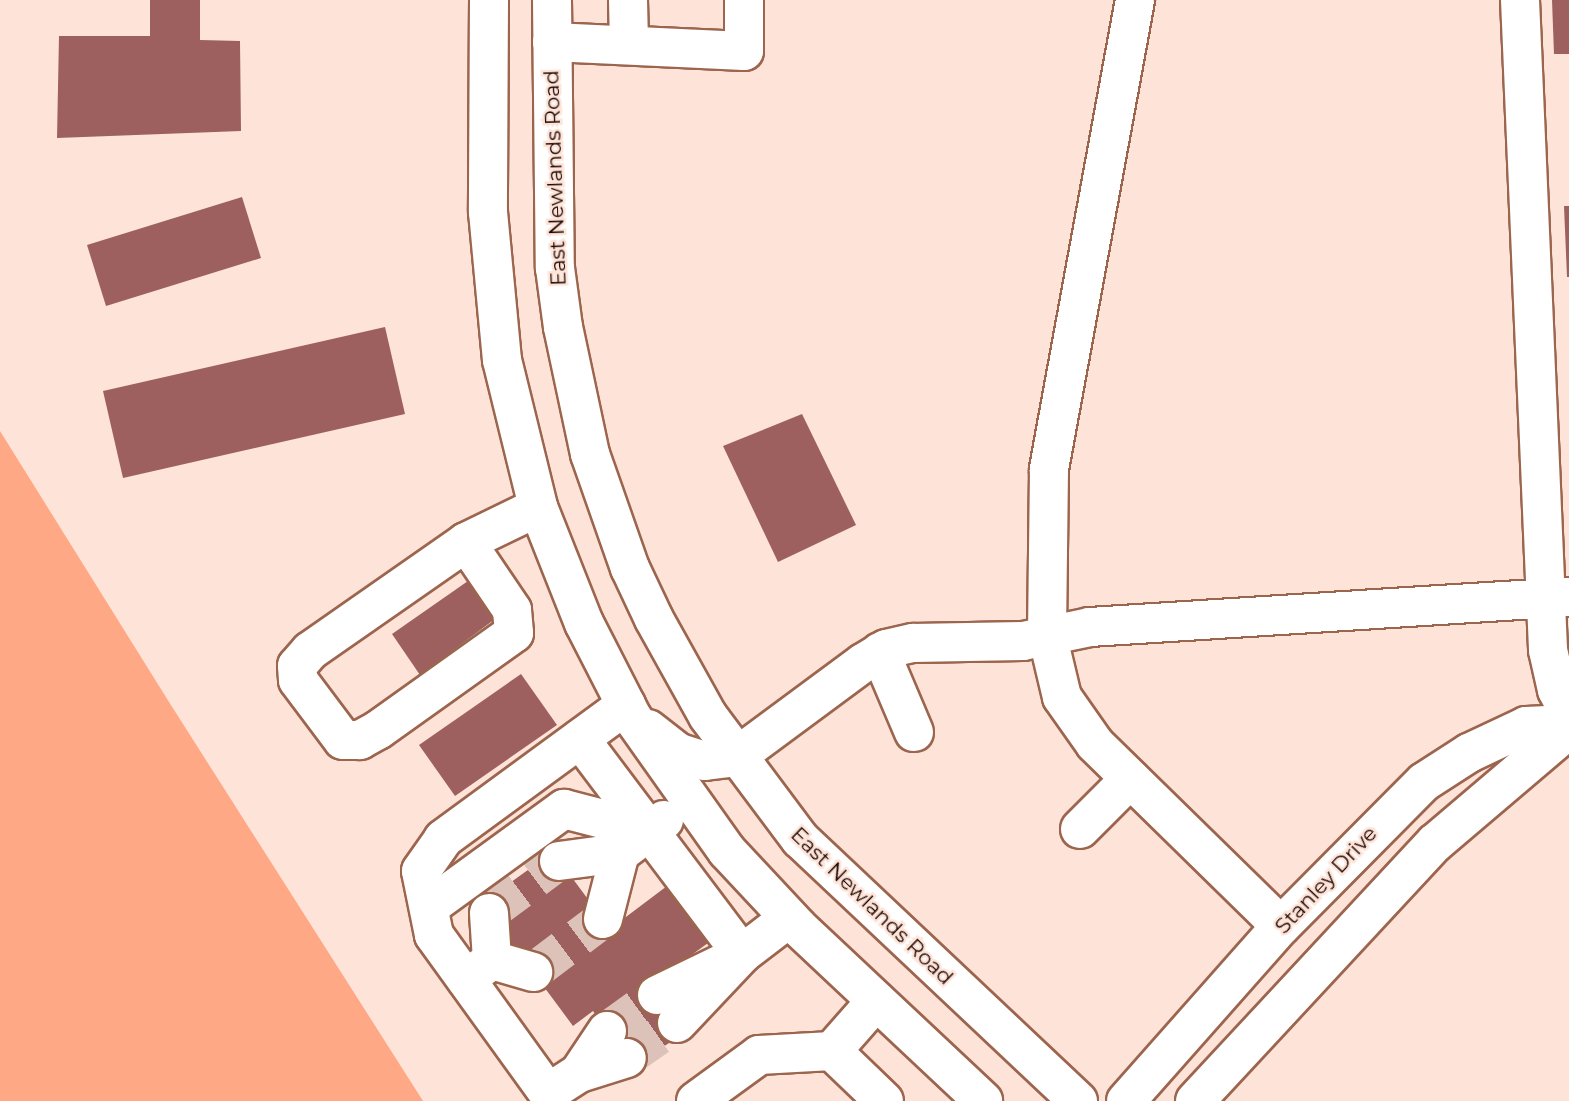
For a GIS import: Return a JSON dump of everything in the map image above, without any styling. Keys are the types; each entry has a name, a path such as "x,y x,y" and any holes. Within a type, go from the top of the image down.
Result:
{"street":[{"path":"489,0 488,212 492,289 502,360 538,507 584,623 629,711 689,801 727,851 789,918 983,1101"},
{"name":"East Newlands Road","path":"552,0 555,268 590,454 630,568 654,619 736,757 835,875 1077,1101"},
{"path":"628,0 629,44"},
{"path":"552,42 744,51 744,0"},
{"path":"1135,0 1049,470 1047,634 1062,697 1095,744 1281,926"},
{"path":"1520,0 1558,597 1548,650 1557,690 1569,713"},
{"path":"466,542 512,610 514,633 378,730 360,740 343,740 317,709 298,680 297,666 310,651 466,542 538,507"},
{"path":"629,711 677,752 705,761 736,757 880,652 914,643 1023,641 1090,627 1558,597"},
{"path":"880,652 914,733"},
{"path":"617,1044 563,1083 500,951 434,935 421,871 430,854 580,739 629,711"},
{"name":"Stanley Drive","path":"1126,1101 1281,926 1401,801 1448,764 1526,726 1569,726"},
{"name":"Stanley Drive","path":"1195,1101 1435,843 1569,726"},
{"path":"580,739 635,842 742,954"},
{"path":"1080,830 1130,779"},
{"path":"635,842 580,889 689,801"},
{"path":"429,907 564,809 635,842"},
{"path":"667,1009 789,918"},
{"path":"696,1101 759,1055 832,1051 876,1001"},
{"path":"832,1051 884,1101"}],"shaded area":[{"path":"0,431 169,702 423,1101 0,1101"}],"building":[{"path":"150,0 200,0 200,40 240,41 241,131 57,138 59,36 150,36"},
{"path":"1552,0 1569,0 1569,54 1554,54"},
{"path":"242,197 261,258 106,306 87,245"},
{"path":"1564,206 1569,206 1569,277 1567,277"},
{"path":"385,327 405,414 123,478 103,391"},
{"path":"802,414 856,525 778,562 723,446"},
{"path":"468,581 495,619 420,675 392,634"},
{"path":"521,674 557,725 455,796 419,745"},
{"path":"553,852 610,929 667,886 708,943 650,985 684,1033 633,1067 593,1011 573,1026 482,903"}],"tunnel":[{"path":"489,913 559,861"},
{"path":"533,972 603,919"},
{"path":"607,1031 657,995"},
{"path":"627,1058 677,1023"}]}
